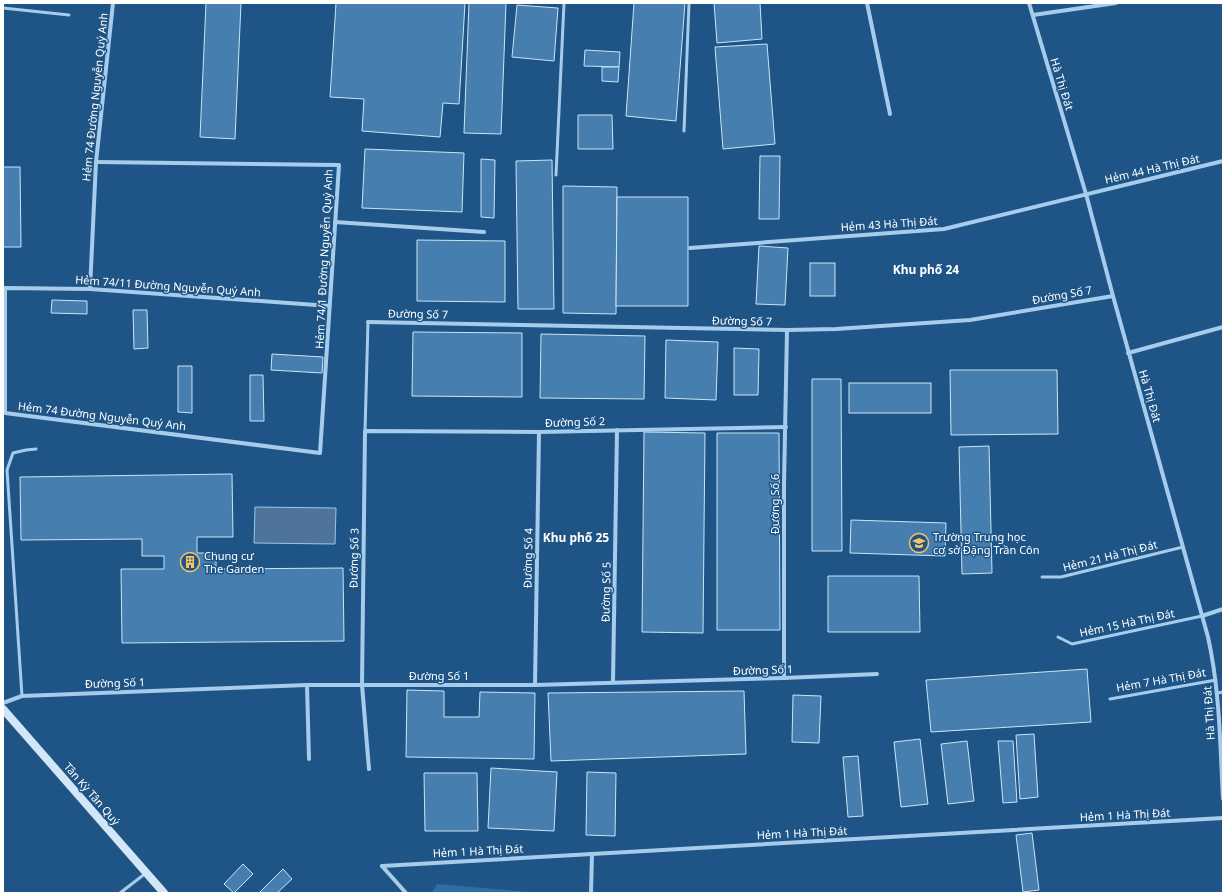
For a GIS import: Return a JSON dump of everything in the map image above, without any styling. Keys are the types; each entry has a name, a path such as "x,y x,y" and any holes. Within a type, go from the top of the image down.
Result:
{"main road":[{"name":"Tân Kỳ Tân Quý","path":"3,709 164,893"}],"street":[{"name":"Hẻm 74 Đường Nguyễn Quý Anh","path":"90,289 96,162 113,3"},
{"path":"868,3 890,114"},
{"name":"Hà Thị Đát","path":"1029,3 1086,194 1112,296 1211,650 1218,693 1223,799"},
{"path":"1033,16 1116,3"},
{"name":"Hẻm 44 Hà Thị Đát","path":"1086,194 1223,161"},
{"name":"Hẻm 74/1 Đường Nguyễn Quý Anh","path":"96,162 339,165 320,453"},
{"name":"Hẻm 43 Hà Thị Đát","path":"690,248 944,229 1086,194"},
{"path":"335,222 484,232"},
{"name":"Hẻm 74 Đường Nguyễn Quý Anh","path":"5,288 5,412 320,453"},
{"name":"Hẻm 74/11 Đường Nguyễn Quý Anh","path":"5,288 90,289 330,306"},
{"name":"Đường Số 7","path":"368,322 787,330 836,329 970,320 1112,296"},
{"path":"1128,353 1223,327"},
{"name":"Đường Số 6","path":"784,678 787,330"},
{"name":"Đường Số 2","path":"365,431 539,432 786,427"},
{"name":"Đường Số 5","path":"613,682 617,430"},
{"name":"Đường Số 3","path":"365,431 362,685 369,769"},
{"name":"Đường Số 4","path":"535,685 539,432"},
{"path":"1202,616 1223,609"},
{"name":"Đường Số 1","path":"3,703 22,696 307,685 535,685 877,674"},
{"path":"307,685 309,759"},
{"name":"Hẻm 1 Hà Thị Đát","path":"406,893 382,866 1223,818"},
{"path":"591,893 592,854"}],"lane":[{"path":"556,175 564,3"},
{"path":"684,130 689,3"},
{"path":"3,8 69,15"},
{"path":"365,431 368,322"},
{"path":"22,696 7,470 13,453 36,449"},
{"name":"Hẻm 21 Hà Thị Đát","path":"1042,577 1060,577 1183,547"},
{"name":"Hẻm 15 Hà Thị Đát","path":"1058,637 1072,644 1202,616"},
{"name":"Hẻm 7 Hà Thị Đát","path":"1110,699 1216,680"},
{"path":"1218,693 1223,692"},
{"path":"120,893 146,873"}],"shaded area":[{"path":"255,507 336,508 335,544 254,543"},
{"path":"437,884 541,893 432,893"}],"building":[{"path":"206,3 241,3 235,139 200,137"},
{"path":"336,3 465,3 459,104 443,103 440,137 362,131 364,99 330,97"},
{"path":"469,3 506,3 501,134 464,133"},
{"path":"634,3 685,3 676,121 626,116"},
{"path":"714,3 760,3 762,39 717,43"},
{"path":"517,5 558,8 554,61 512,57"},
{"path":"767,44 775,144 723,149 715,47"},
{"path":"585,50 620,52 619,67 584,66"},
{"path":"602,67 619,67 618,82 602,81"},
{"path":"578,115 612,115 613,149 578,149"},
{"path":"365,149 464,153 462,212 362,208"},
{"path":"760,156 780,156 779,219 759,219"},
{"path":"481,159 495,160 494,218 481,217"},
{"path":"552,160 554,309 518,309 516,161"},
{"path":"3,167 20,167 21,247 3,247"},
{"path":"563,186 617,187 616,314 563,313"},
{"path":"617,197 688,197 688,306 616,306"},
{"path":"417,240 505,241 505,302 417,301"},
{"path":"759,246 788,248 785,305 756,304"},
{"path":"810,263 835,263 835,296 810,296"},
{"path":"52,300 87,301 87,314 51,313"},
{"path":"133,310 147,310 148,348 134,349"},
{"path":"413,332 522,333 522,397 412,396"},
{"path":"541,334 645,336 644,399 540,398"},
{"path":"666,340 718,342 716,400 665,398"},
{"path":"734,348 759,349 758,395 734,395"},
{"path":"272,354 323,357 322,373 271,370"},
{"path":"178,366 192,366 192,413 178,412"},
{"path":"950,370 1057,370 1058,434 951,435"},
{"path":"250,375 263,375 264,421 250,421"},
{"path":"812,379 841,379 842,551 812,551"},
{"path":"849,383 931,383 931,413 849,413"},
{"path":"644,432 705,433 703,633 642,632"},
{"path":"717,433 779,433 780,630 717,630"},
{"path":"989,446 992,573 962,574 959,447"},
{"name":"Chung cư The Garden","path":"232,474 233,537 197,537 197,553 216,553 216,569 343,568 344,641 122,643 121,569 164,569 164,556 142,556 142,539 21,540 20,477"},
{"path":"851,520 946,523 945,556 850,553"},
{"path":"828,576 919,576 920,632 828,632"},
{"path":"1087,669 1091,722 931,732 926,680"},
{"path":"407,690 444,691 444,717 479,717 480,692 535,693 534,759 406,757"},
{"path":"744,691 746,754 551,761 548,693"},
{"path":"793,695 821,696 819,743 792,742"},
{"path":"1034,734 1038,797 1020,799 1016,735"},
{"path":"920,739 928,804 901,807 894,742"},
{"path":"967,741 974,801 948,804 941,744"},
{"path":"998,741 1013,741 1017,802 1003,803"},
{"path":"858,756 863,816 848,817 843,757"},
{"path":"491,768 557,772 554,831 488,828"},
{"path":"587,772 616,773 615,836 586,835"},
{"path":"424,773 477,773 478,831 425,831"},
{"path":"1032,833 1039,890 1023,892 1016,835"},
{"path":"243,864 253,874 234,893 224,884"},
{"path":"283,869 292,879 277,893 259,893"}],"place":[{"name":"Trường Trung học cơ sở Đặng Trần Côn","path":"919,543"},
{"name":"Chung cư The Garden","path":"190,562"}],"district":[{"name":"Khu phố 24","path":"926,270"},
{"name":"Khu phố 25","path":"576,538"}]}
